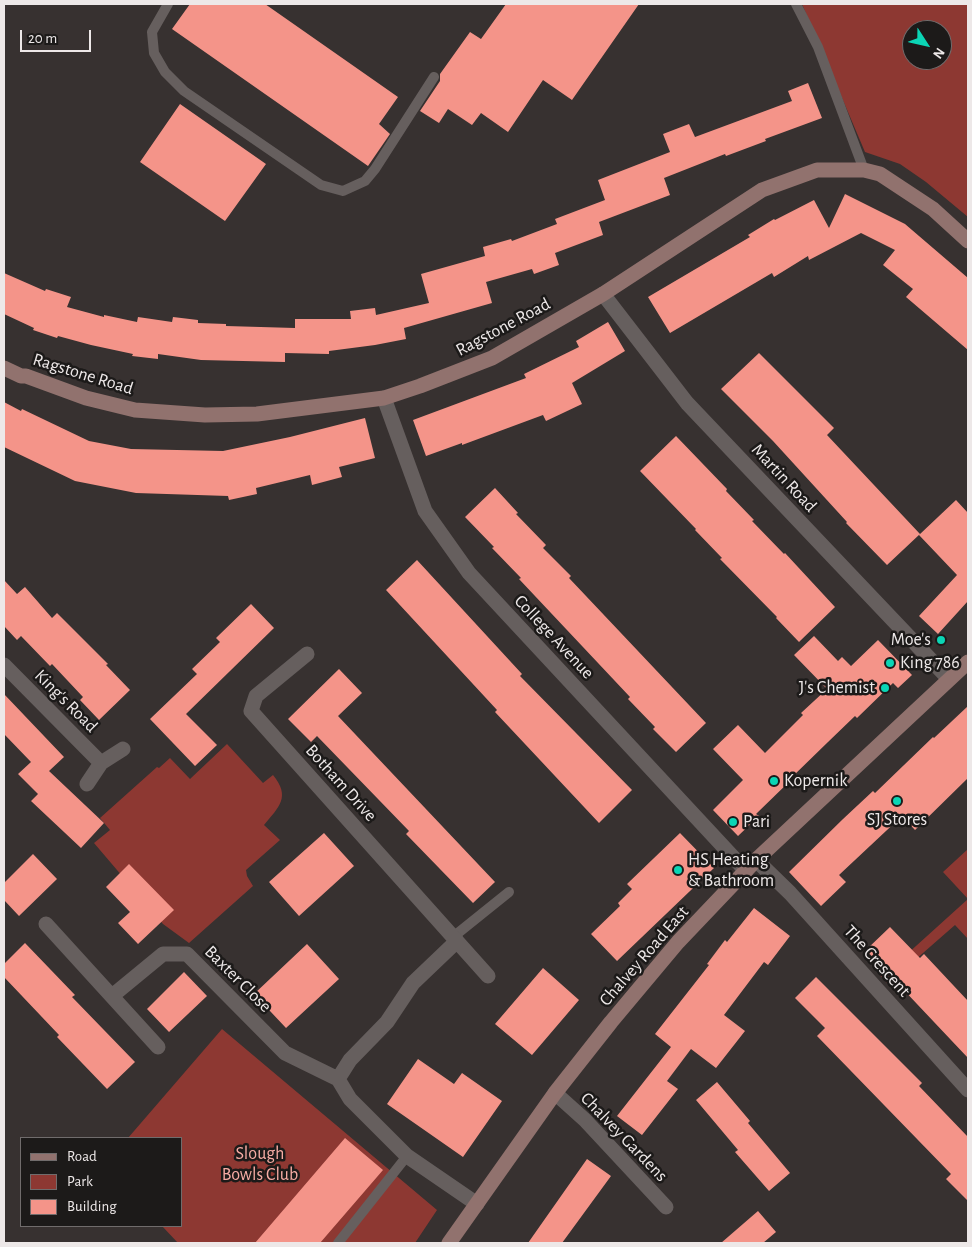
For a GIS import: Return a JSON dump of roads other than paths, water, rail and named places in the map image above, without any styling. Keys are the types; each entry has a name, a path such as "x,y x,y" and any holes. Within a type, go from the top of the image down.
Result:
{"main road":[{"name":"Ragstone Road","path":"4,368 21,376 26,376 86,398 135,410 206,415 257,414 384,398 492,358 603,294 762,190 817,170 864,170 880,174 934,209 968,241"},
{"name":"Chalvey Road East","path":"449,1243 555,1093 611,1022 672,950 756,860 968,662"}],"street":[{"name":"Martin Road","path":"603,294 687,403 949,679"},
{"name":"College Avenue","path":"384,398 425,511 469,573 746,871"},
{"name":"Botham Drive","path":"308,654 256,696 252,711 488,976"},
{"name":"King's Road","path":"4,665 101,762"},
{"path":"86,784 101,762 123,749"},
{"name":"The Crescent","path":"756,860 790,893 968,1090"},
{"path":"46,924 158,1047"},
{"path":"455,939 413,983 387,1022 350,1060 338,1079 350,1099 407,1156 476,1204"},
{"name":"Baxter Close","path":"112,996 162,954 187,954 285,1053 338,1079"},
{"name":"Chalvey Gardens","path":"555,1093 585,1120 666,1208"}],"lane":[{"path":"168,4 152,32 154,53 166,72 184,90 321,185 343,191 365,181 375,170 434,77"},
{"path":"796,4 818,47 864,170"},
{"path":"455,939 509,892"},
{"path":"338,1243 407,1156"}],"place":[{"name":"Moe's","path":"941,640"},
{"name":"King 786","path":"890,663"},
{"name":"J's Chemist","path":"885,688"},
{"name":"Kopernik","path":"774,781"},
{"name":"SJ Stores","path":"897,801"},
{"name":"Pari","path":"733,822"},
{"name":"HS Heating & Bathroom","path":"678,870"}],"park label":[{"name":"Slough Bowls Club","path":"260,1164"}]}
